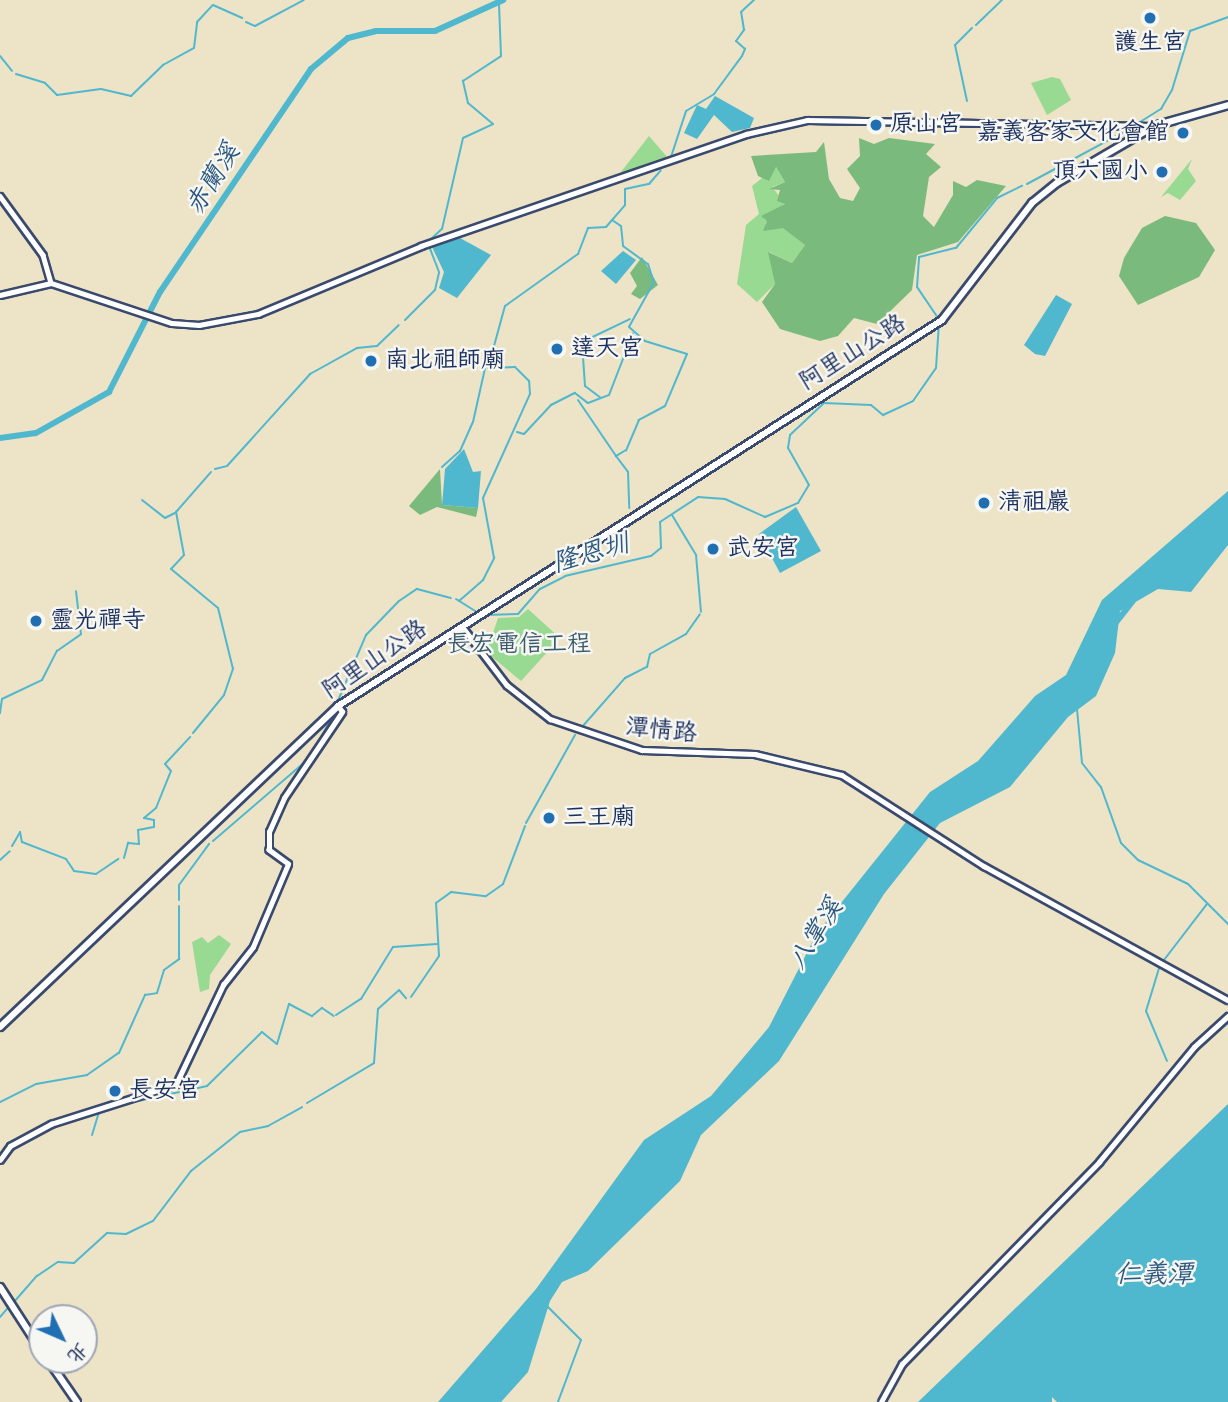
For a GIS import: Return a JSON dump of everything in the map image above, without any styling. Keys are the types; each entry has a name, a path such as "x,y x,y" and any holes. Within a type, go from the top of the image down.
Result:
{"main road":[{"name":"阿里山公路","path":"0,1027 338,706 940,321 1044,192 1154,126 1228,105"},
{"path":"0,1287 28,1330"},
{"path":"0,1294 28,1335"},
{"path":"55,1374 75,1402"}],"street":[{"path":"0,295 51,283 172,323 199,325 258,314 421,246 746,134 807,120 1154,126"},
{"path":"0,196 43,255 51,283"},
{"name":"潭情路","path":"461,625 507,685 576,732 642,750 802,761 894,803 966,852 1228,1000"},
{"path":"0,1160 10,1146 55,1122 176,1084 223,985 252,949 288,864 269,850 269,835 284,798 342,712 338,706"},
{"path":"881,1402 902,1364 1099,1162 1194,1047 1228,1016"}],"green space":[{"path":"1052,77 1060,79 1071,100 1047,115 1031,83"},
{"path":"649,136 668,158 622,175 621,172"},
{"path":"859,138 874,144 889,138 935,144 926,154 941,167 929,177 923,216 934,227 953,195 953,181 966,187 977,180 1006,186 958,242 917,255 912,290 877,324 854,318 838,336 820,341 780,329 762,302 775,284 768,252 792,263 805,245 783,228 763,231 767,221 761,216 785,204 777,201 780,190 769,189 785,182 776,167 769,181 758,176 751,156 816,152 824,142 829,179 840,198 853,201 860,188 847,169 860,156"},
{"path":"1192,159 1188,169 1196,181 1180,200 1168,193 1161,197"},
{"path":"776,167 785,182 772,187 785,203 765,224 783,227 805,245 792,263 769,252 775,284 757,302 737,284 746,225 759,214 752,186"},
{"path":"1165,216 1196,223 1215,250 1199,277 1138,305 1119,276 1124,258 1142,228"},
{"path":"642,257 658,285 640,299 631,294 637,286 630,273"},
{"path":"440,469 442,505 478,508 476,517 437,507 420,515 409,506"},
{"name":"長宏電信工程","path":"528,609 560,638 521,681 474,642 493,633 498,618 519,617"},
{"path":"219,935 231,944 210,975 209,989 200,992 192,942 202,937 208,943"}],"water":[{"path":"715,96 754,118 750,128 732,132 714,115 697,139 684,133 697,105 706,109"},
{"path":"460,238 491,255 457,298 439,288 444,272 432,247"},
{"path":"623,251 636,260 616,284 601,271"},
{"path":"1056,295 1072,304 1045,356 1035,354 1024,345"},
{"path":"464,449 473,472 481,471 478,508 442,505 445,469"},
{"path":"1228,491 1228,545 1191,592 1158,589 1120,611 1115,653 1096,696 1068,717 1010,787 940,823 884,894 779,1061 701,1135 680,1181 588,1271 562,1282 550,1301 528,1372 501,1402 438,1402 536,1289 644,1140 711,1096 769,1027 817,933 930,792 978,761 1035,696 1066,675 1102,600"},
{"path":"796,507 821,551 780,573 759,534"},
{"name":"仁義潭","path":"1228,1104 1228,1402 1057,1402 1052,1397 1052,1402 918,1402"}],"waterway":[{"path":"246,22 255,26 304,0"},
{"name":"赤蘭溪","path":"0,438 36,433 109,392 160,292 311,69 348,38 376,31 435,31 503,0"},
{"path":"671,157 686,111 714,94 742,56 745,49 736,41 744,30 741,12 754,0"},
{"path":"976,25 1002,0"},
{"path":"430,240 442,229 463,138 493,124 468,103 463,81 501,56 499,3"},
{"path":"16,74 45,83 57,95 101,89 131,96 163,65 194,48 197,22 213,5 242,18"},
{"name":"隆恩圳","path":"1140,122 1161,109 1172,90 1190,31 1228,17"},
{"path":"967,101 955,45 972,28"},
{"path":"0,56 12,71"},
{"name":"隆恩圳","path":"1027,184 1131,128"},
{"path":"459,601 483,580 494,558 483,498 530,394 529,381 515,367 488,368 505,306 578,254 588,228 606,227 625,205 625,189 649,184 661,170"},
{"name":"隆恩圳","path":"938,318 917,287 919,257 956,248 997,198 1022,186"},
{"path":"612,220 621,226 623,246 648,264 654,282 629,327 645,341 687,354 665,406 639,420 626,450 616,456 628,472 629,508"},
{"path":"405,320 435,290 439,272 429,246"},
{"path":"601,398 585,386 582,342 630,319"},
{"name":"隆恩圳","path":"486,615 518,614 540,589 565,576 651,556 661,548 660,522 698,497 725,499 765,517 798,503 809,485 788,448 790,435 824,403 871,405 883,415 913,401 936,368 939,323"},
{"path":"215,469 227,466 310,374 357,348 377,346 399,325"},
{"path":"517,432 524,434 551,405 575,393 588,403 609,395 633,333"},
{"path":"442,467 460,451 473,422 486,364"},
{"path":"578,400 616,456"},
{"path":"193,733 224,695 233,669 218,608 171,569 184,555 176,512 211,472"},
{"path":"142,500 165,518 175,513"},
{"path":"672,515 696,555 701,612"},
{"name":"隆恩圳","path":"337,703 366,635 399,601 417,589 451,598"},
{"path":"0,713 2,699 42,680 57,651 81,634 76,591"},
{"name":"隆恩圳","path":"456,599 477,612"},
{"name":"八掌溪","path":"1114,625 1133,601"},
{"path":"582,727 625,678 647,667 650,654 686,634 700,614"},
{"path":"1077,709 1082,763 1101,787 1121,843 1138,860 1188,884 1228,924"},
{"name":"隆恩圳","path":"317,745 332,717"},
{"path":"526,823 575,735"},
{"path":"124,858 128,843 139,844 138,830 154,827 154,820 144,818 156,808 171,771 165,764 190,737"},
{"name":"隆恩圳","path":"213,841 306,761"},
{"path":"411,997 439,956 436,903 451,892 486,896 503,884 525,826"},
{"path":"12,846 20,832 22,842 66,859 74,871 96,874 118,859"},
{"name":"隆恩圳","path":"179,900 179,885 209,844"},
{"path":"0,860 10,851"},
{"path":"1164,960 1207,904"},
{"name":"隆恩圳","path":"0,1102 36,1084 87,1075 119,1053 145,995 157,993 164,970 179,959 179,906"},
{"path":"336,1015 361,999 393,947 437,944"},
{"path":"1160,965 1146,1011 1167,1061"},
{"path":"307,1103 374,1063 378,1009 399,990 406,998"},
{"path":"124,1104 207,1086 262,1032 277,1044 289,1004 312,1016 322,1008 334,1016"},
{"path":"92,1135 99,1112 120,1105"},
{"path":"14,1302 37,1276 58,1262 74,1263 107,1233 126,1234 153,1221 191,1171 240,1132 268,1126 302,1107"},
{"path":"547,1306 581,1340 558,1402"},
{"path":"0,1317 7,1309"}],"place":[{"name":"護生宮","path":"1150,18"},
{"name":"原山宮","path":"876,125"},
{"name":"嘉義客家文化會館","path":"1183,133"},
{"name":"頂六國小","path":"1162,172"},
{"name":"達天宮","path":"557,349"},
{"name":"南北祖師廟","path":"371,361"},
{"name":"清祖巖","path":"984,503"},
{"name":"武安宮","path":"713,549"},
{"name":"靈光禪寺","path":"36,621"},
{"name":"三王廟","path":"549,818"},
{"name":"長安宮","path":"115,1091"}]}
